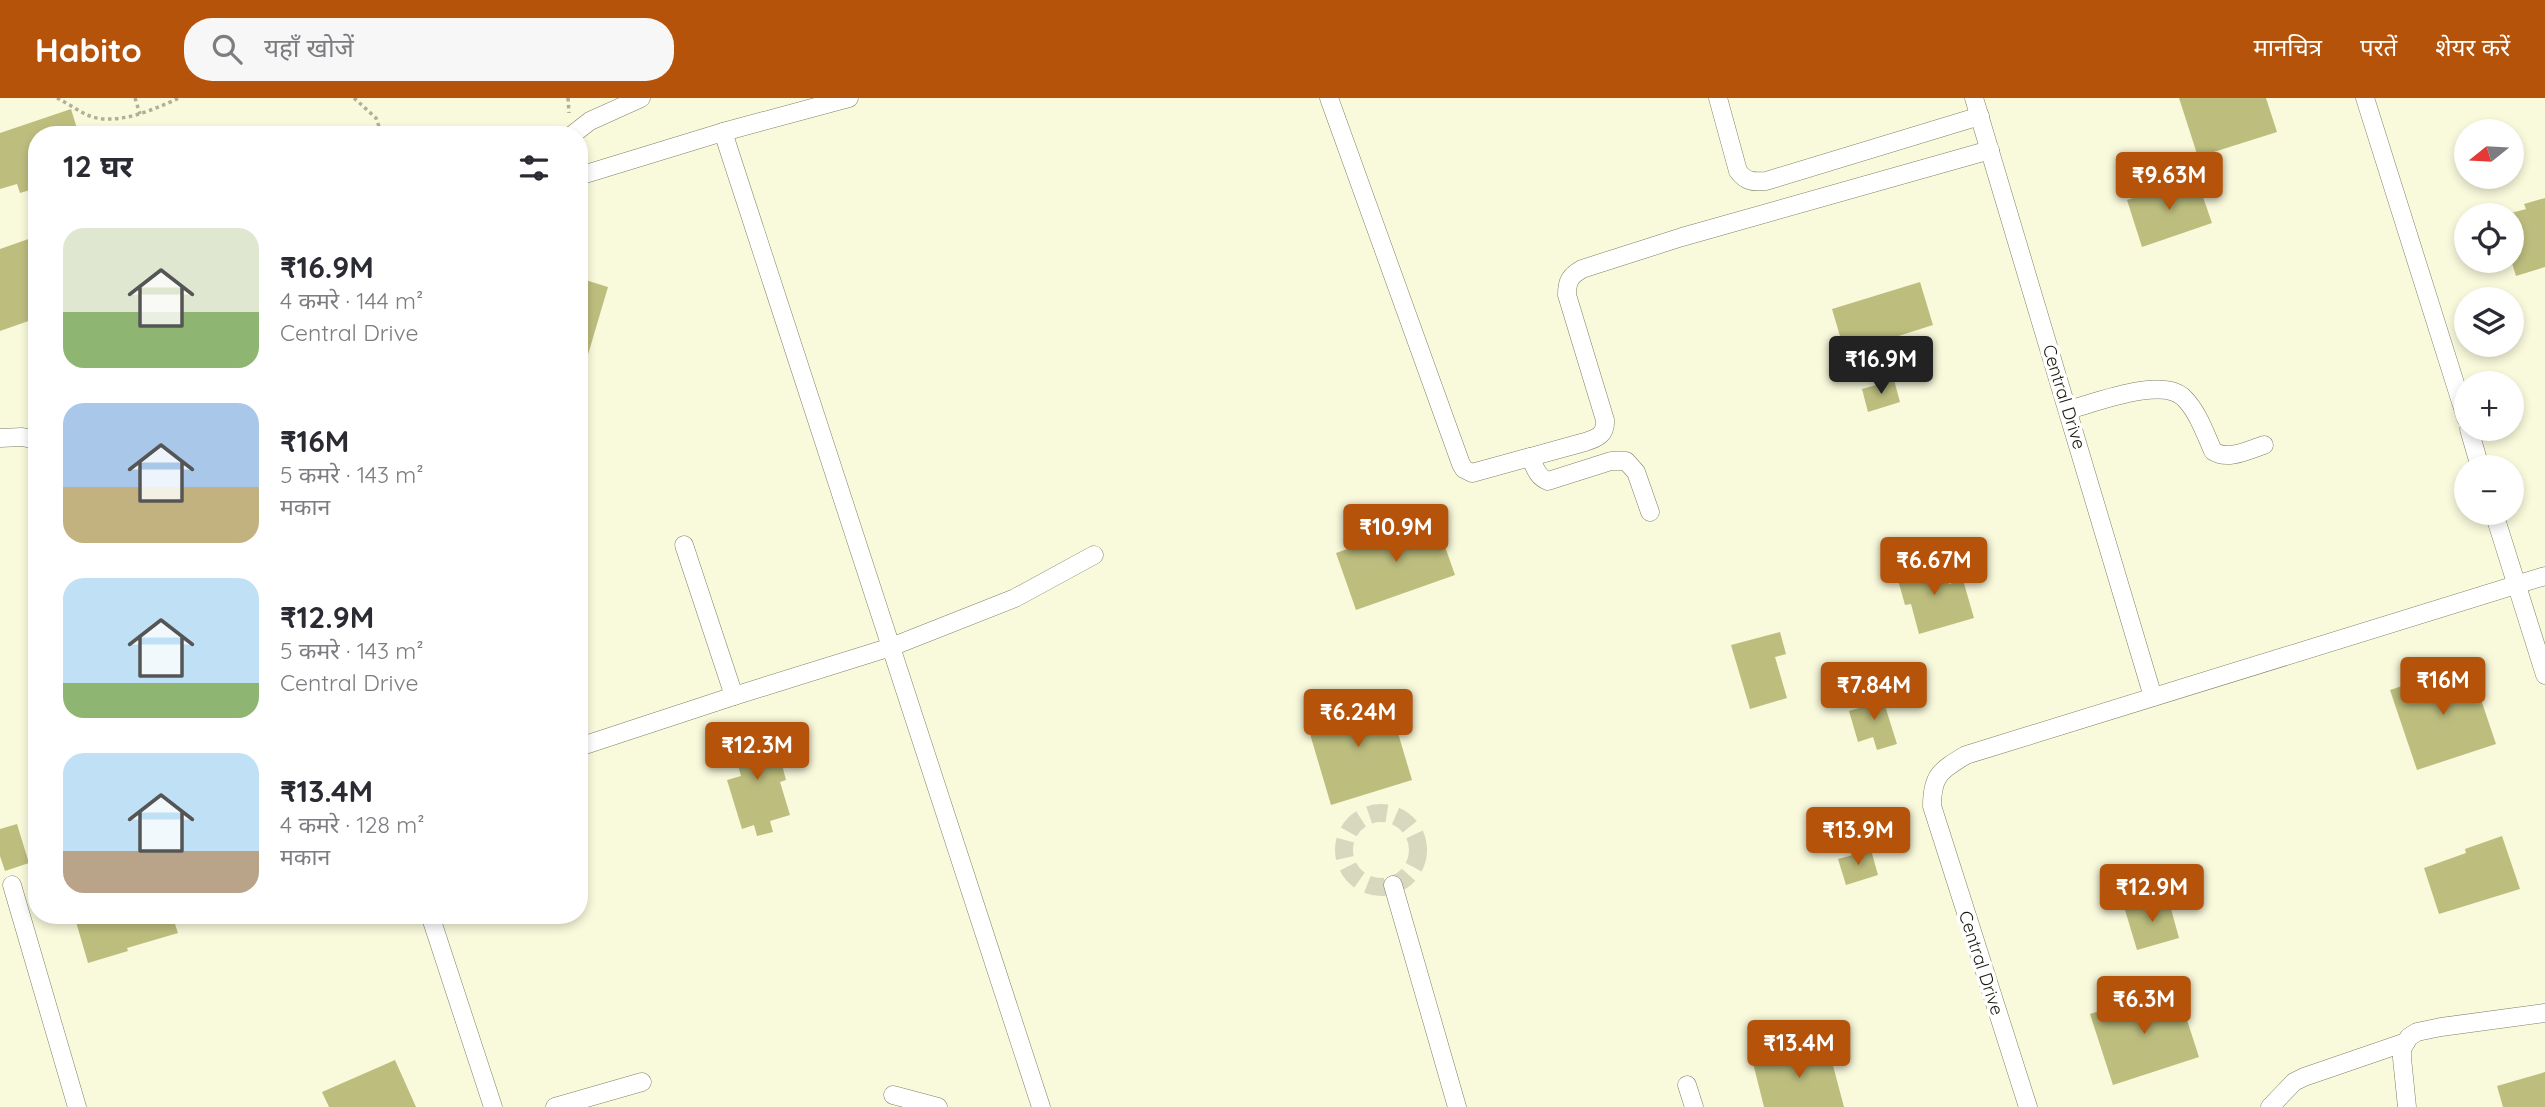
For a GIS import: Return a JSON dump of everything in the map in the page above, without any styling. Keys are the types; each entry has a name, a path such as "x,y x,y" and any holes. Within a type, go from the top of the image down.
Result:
{"street":[{"path":"584,126 641,98"},
{"path":"588,173 723,132 849,98"},
{"path":"1329,98 1464,470 1472,472 1594,439 1606,429 1567,295 1567,282 1572,275 1582,269 1682,237 1990,150"},
{"path":"1718,98 1738,171 1744,179 1754,182 1766,181 1980,116"},
{"name":"Central Drive","path":"1974,98 2153,697 1966,755 1941,771 1933,785 1932,806 1936,823 2028,1107"},
{"path":"2365,98 2454,380"},
{"path":"723,132 1041,1107"},
{"path":"2068,410 2136,392 2173,390 2183,397 2194,411 2213,451 2219,455 2225,457 2264,445"},
{"path":"0,438 28,438"},
{"path":"1530,457 1538,474 1548,481 1611,461 1626,461 1636,472 1650,512"},
{"path":"2498,525 2545,674"},
{"path":"684,545 734,695"},
{"path":"588,744 734,695 891,647 1014,598 1094,555"},
{"path":"2153,697 2545,576"},
{"path":"12,885 77,1107"},
{"path":"1393,886 1457,1107"},
{"path":"433,924 493,1107"},
{"path":"2270,1107 2294,1082 2406,1042 2417,1032 2545,1013"},
{"path":"2406,1042 2402,1058 2407,1107"},
{"path":"555,1107 642,1082"},
{"path":"1687,1085 1694,1107"},
{"path":"893,1095 938,1107"}],"path":[{"path":"57,98 89,116 112,118 140,114 179,98"},
{"path":"135,98 140,114"},
{"path":"354,98 376,118 379,126"}],"building":[{"path":"2179,98 2266,98 2277,132 2198,157"},
{"path":"71,109 76,126 28,126 28,191 20,193 17,184 0,189 0,133"},
{"path":"2196,177 2212,223 2142,247 2127,200"},
{"path":"2545,198 2545,267 2516,276 2515,273 2524,273 2524,204"},
{"path":"28,239 28,321 0,331 0,249"},
{"path":"588,281 608,287 588,354"},
{"path":"1920,282 1933,325 1845,353 1832,309"},
{"path":"1894,380 1900,402 1868,412 1862,389"},
{"path":"1435,518 1455,575 1356,610 1336,553"},
{"path":"1943,560 1949,584 1963,580 1974,618 1919,634 1911,604 1905,605 1896,573"},
{"path":"1780,632 1786,654 1775,657 1787,698 1750,709 1731,645"},
{"path":"2469,664 2496,744 2417,770 2390,690"},
{"path":"1880,690 1897,744 1877,750 1873,737 1858,742 1849,711 1866,706 1867,695"},
{"path":"1386,693 1412,780 1331,805 1305,717"},
{"path":"764,726 775,763 781,761 786,780 780,782 790,815 770,821 773,832 757,836 754,825 742,829 727,780 741,776 730,736"},
{"path":"17,824 28,863 5,871 0,856 0,829"},
{"path":"2502,836 2520,889 2439,914 2424,868"},
{"path":"1871,850 1878,875 1846,885 1838,859"},
{"path":"2168,898 2179,938 2137,950 2125,910"},
{"path":"77,924 175,924 178,933 88,963"},
{"path":"2176,986 2199,1057 2113,1085 2090,1014"},
{"path":"1827,1043 1844,1107 1764,1107 1753,1063"},
{"path":"395,1060 416,1107 329,1107 322,1092"},
{"path":"2545,1072 2545,1107 2503,1107 2497,1086"}],"tunnel":[{"path":"1381,813 1395,816 1407,824 1415,836 1418,850 1415,864 1407,876 1395,884 1381,887 1367,884 1355,876 1347,864 1344,850 1347,836 1355,824 1367,816 1381,813"}]}
